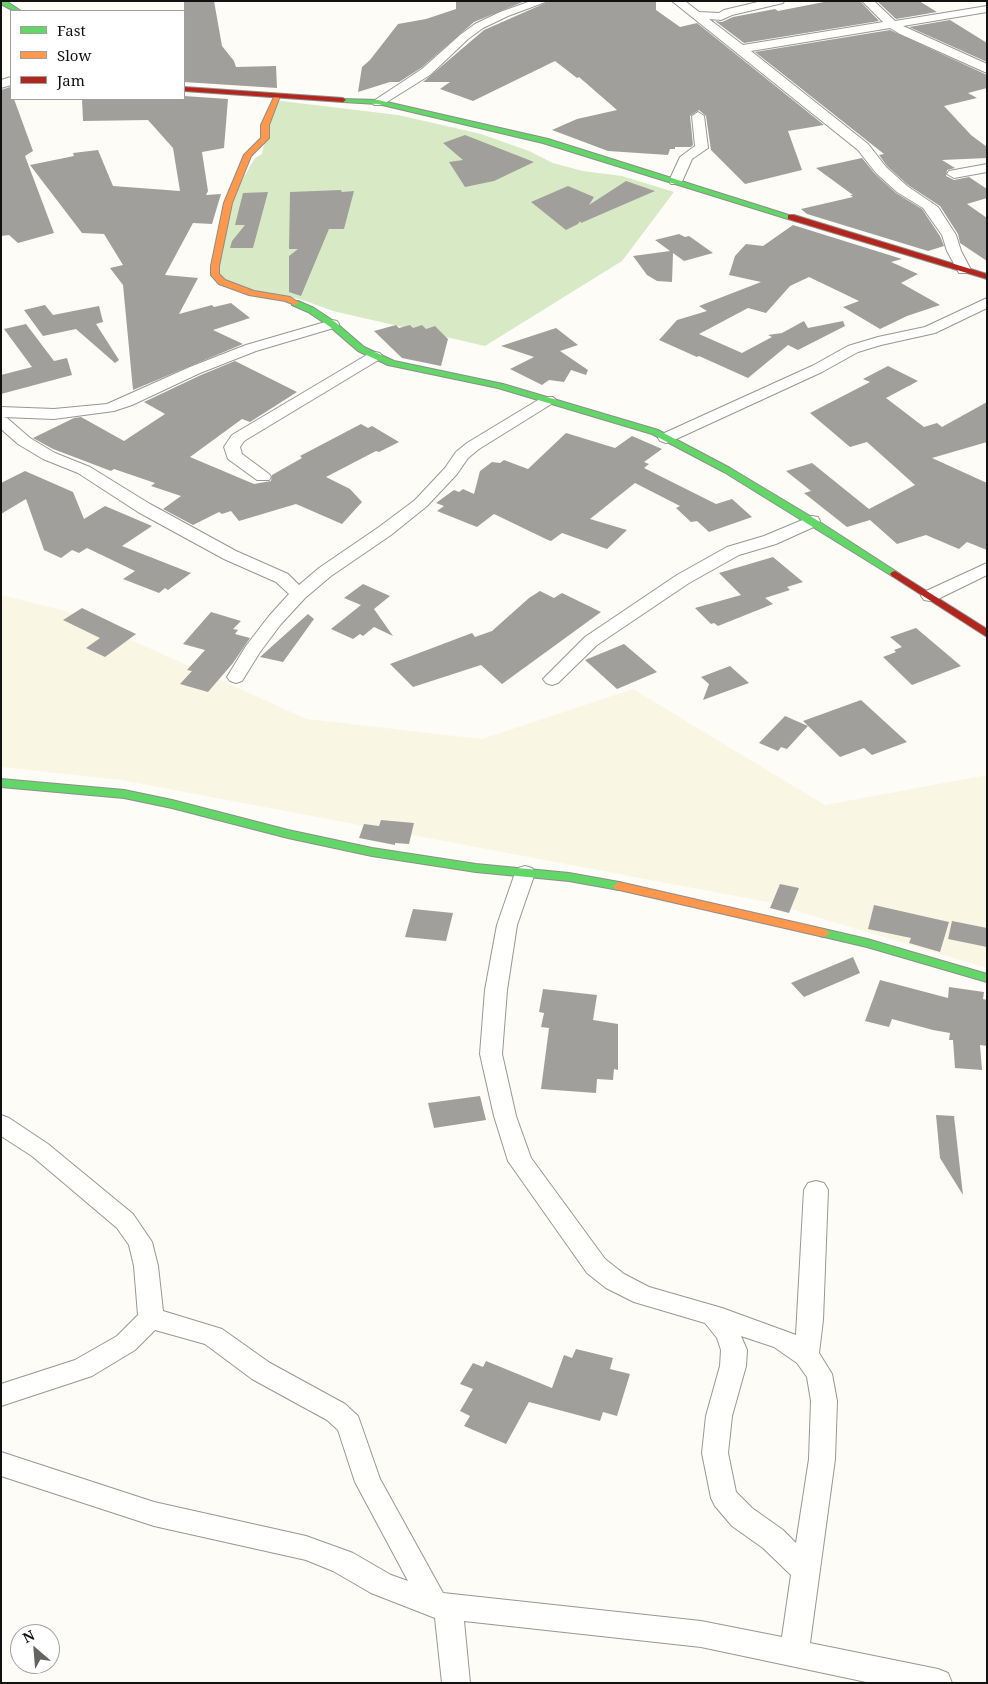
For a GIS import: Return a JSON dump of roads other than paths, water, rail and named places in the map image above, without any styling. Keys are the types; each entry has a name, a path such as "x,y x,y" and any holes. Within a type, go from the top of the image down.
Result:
{"street":[{"path":"378,102 426,72 479,26 504,14 544,1"},
{"path":"677,1 741,49 863,147 872,161 902,189 933,210 949,235 954,251 964,270"},
{"path":"697,15 721,18 728,12 779,1"},
{"path":"867,1 893,25 916,38 987,69"},
{"path":"1,2 16,10"},
{"path":"741,49 987,9"},
{"path":"185,89 378,102 420,110 545,141 987,277"},
{"path":"277,96 265,125 266,138 248,155 228,204 214,275 222,282 252,293 287,299 311,310 332,324 361,349 375,356 419,370 449,374 500,386 593,412 655,432 727,470 812,521 987,634"},
{"path":"676,181 686,157 702,148 698,116"},
{"path":"954,174 987,168"},
{"path":"666,438 817,369 853,349 930,330 987,302"},
{"path":"1,412 54,414 109,408 251,348 332,324"},
{"path":"263,477 234,456 232,447 238,438 375,356"},
{"path":"236,677 252,650 275,620 299,594 325,572 385,531 421,503 451,471 462,455 473,446 548,400"},
{"path":"1,421 24,441 49,456 84,470 144,508 230,555 282,578 299,594"},
{"path":"552,679 591,642 641,606 683,580 733,551 770,540 812,521"},
{"path":"930,596 987,568"},
{"path":"1,783 124,794 172,804 288,834 372,852 476,868 569,877 639,889 867,943 987,978"},
{"path":"526,873 507,925 496,990 491,1054 505,1116 520,1161 596,1266 615,1281 643,1294 783,1340 806,1355 819,1374 824,1401 822,1459 794,1653"},
{"path":"1,1124 40,1150 125,1221 140,1242 146,1266 151,1318"},
{"path":"806,1355 811,1311 816,1190"},
{"path":"714,1316 728,1333 734,1350 733,1366 719,1416 715,1453 724,1498 742,1518 773,1539 805,1570"},
{"path":"1,1395 83,1368 126,1342 151,1318"},
{"path":"151,1318 213,1336 261,1371 336,1412 349,1424 368,1482 442,1606 456,1683"},
{"path":"1,1464 154,1514 306,1548 343,1562 380,1584 442,1606 701,1634 794,1653 869,1676 938,1683"}]}
